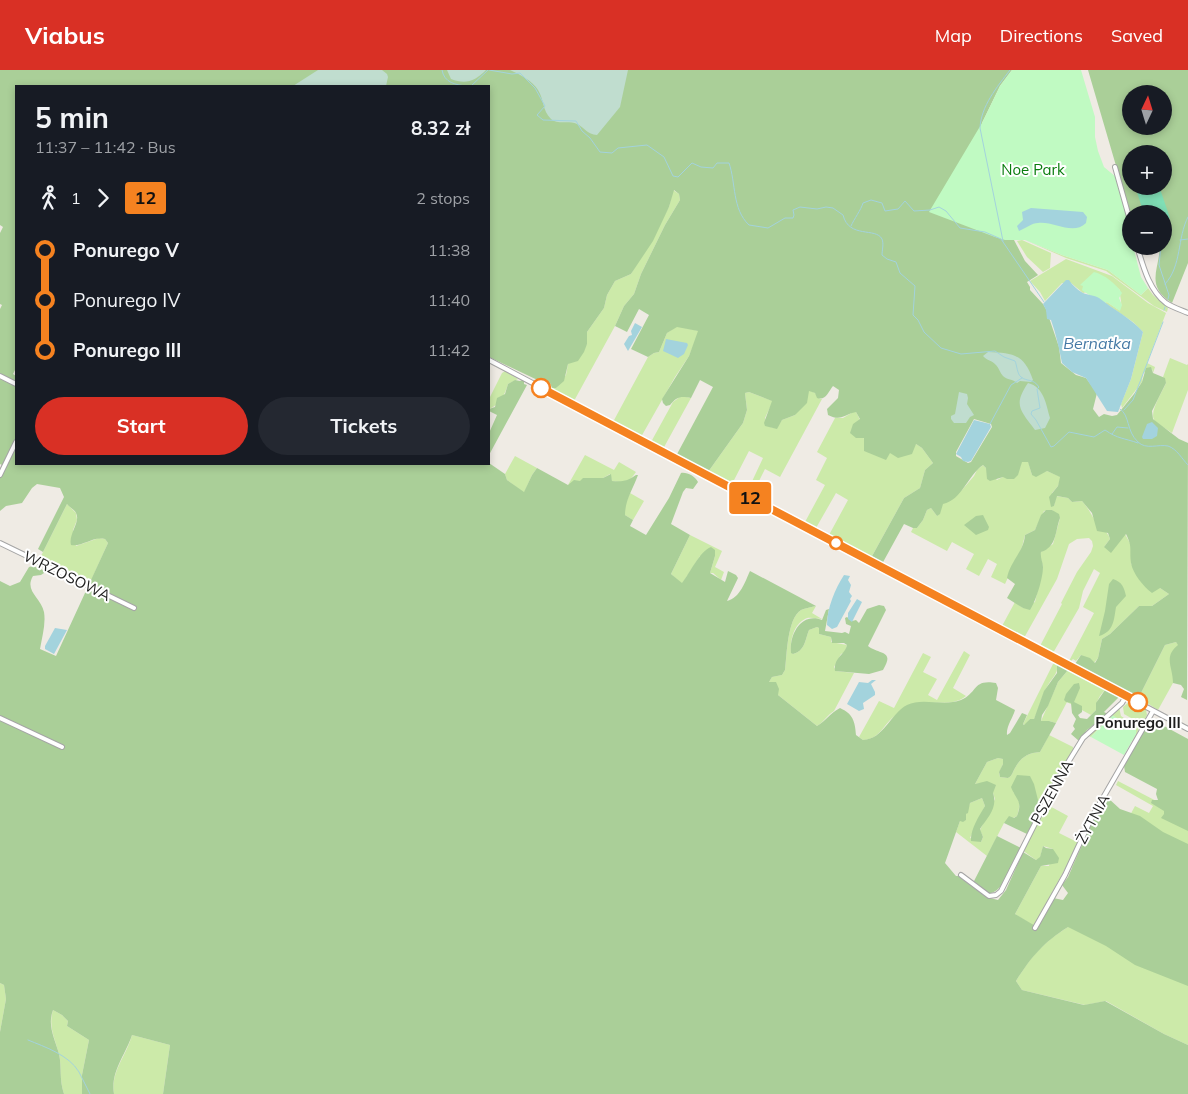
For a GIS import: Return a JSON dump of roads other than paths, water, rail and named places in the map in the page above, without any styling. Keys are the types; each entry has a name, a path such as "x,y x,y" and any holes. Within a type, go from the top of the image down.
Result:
{"street":[{"path":"1115,166 1126,205"},
{"path":"1140,255 1146,274 1156,291 1168,304 1188,312"},
{"path":"490,361 1188,729"},
{"path":"0,376 15,384"},
{"path":"0,475 15,444"},
{"name":"WRZOSOWA","path":"0,543 134,608"},
{"name":"PSZENNA","path":"961,875 985,894 996,895 1001,890 1056,782 1083,738 1122,703 1126,696"},
{"name":"ŻYTNIA","path":"1035,928 1064,875 1092,817 1153,710"},
{"path":"0,718 62,747"}],"water":[{"path":"1031,208 1083,212 1087,217 1086,223 1081,227 1069,228 1036,223 1019,231 1017,226 1023,220 1022,212"},
{"name":"Bernatka","path":"1066,280 1069,280 1083,293 1099,298 1128,318 1143,332 1131,379 1118,412 1107,411 1086,378 1072,372 1062,363 1053,325 1051,320 1047,319 1043,304"},
{"path":"635,323 642,327 628,351 624,344 629,336 632,335 631,331"},
{"path":"666,339 687,343 684,354 678,358 663,351"},
{"path":"974,420 990,424 991,427 971,461 963,461 956,454"},
{"path":"1152,422 1158,428 1157,436 1152,439 1143,439 1147,424"},
{"path":"844,575 850,576 848,580 851,585 849,592 852,596 851,601 837,627 832,629 827,625 828,612 835,592"},
{"path":"857,599 862,602 852,622 848,619 848,613"},
{"path":"55,628 67,630 54,654 45,649 45,646"},
{"path":"876,680 871,684 875,695 863,703 864,709 859,711 847,704 859,682 868,683"}],"waterway":[{"name":"Bernatka","path":"442,70 448,81 461,85"},
{"name":"Bernatka","path":"472,85 488,70"},
{"name":"Bernatka","path":"489,70 512,74 520,73 535,88 545,106 537,115 543,120 576,121 600,152 612,153 618,148 647,145 664,157 673,176 678,177 692,163 701,167 713,168 717,163 729,163 737,204 749,225 768,228 785,218 793,218 793,210 800,207 833,208 843,215 851,227 874,234 882,239 882,255 896,262 900,273 915,286 913,315 924,332 941,348 961,354 995,351 1015,361 1020,376 1037,384 1039,387 1037,389 1040,408 1032,411 1031,414 1051,447 1069,432 1094,437 1105,430 1117,437 1138,443"},
{"path":"1003,241 980,128 983,112 987,104 1010,70"},
{"path":"851,226 863,203 871,200 882,203 885,211 898,209 905,201 914,211 930,210 939,207 946,211 960,228 985,232 1001,239 1044,302"},
{"path":"1165,284 1174,269 1188,217"},
{"path":"1180,240 1188,239"},
{"path":"1160,255 1159,265 1169,295 1168,299"},
{"path":"1124,410 1133,400 1163,322"},
{"path":"990,424 1011,385 1022,378"},
{"name":"Bernatka","path":"1120,409 1125,415 1134,438 1138,442 1145,446 1171,447 1188,465"},
{"path":"1112,434 1117,427 1128,428"},
{"path":"28,1040 56,1052 75,1066 90,1094"}],"place":[{"name":"Ponurego III","path":"1138,702"}],"park label":[{"name":"Noe Park","path":"1033,170"}]}
